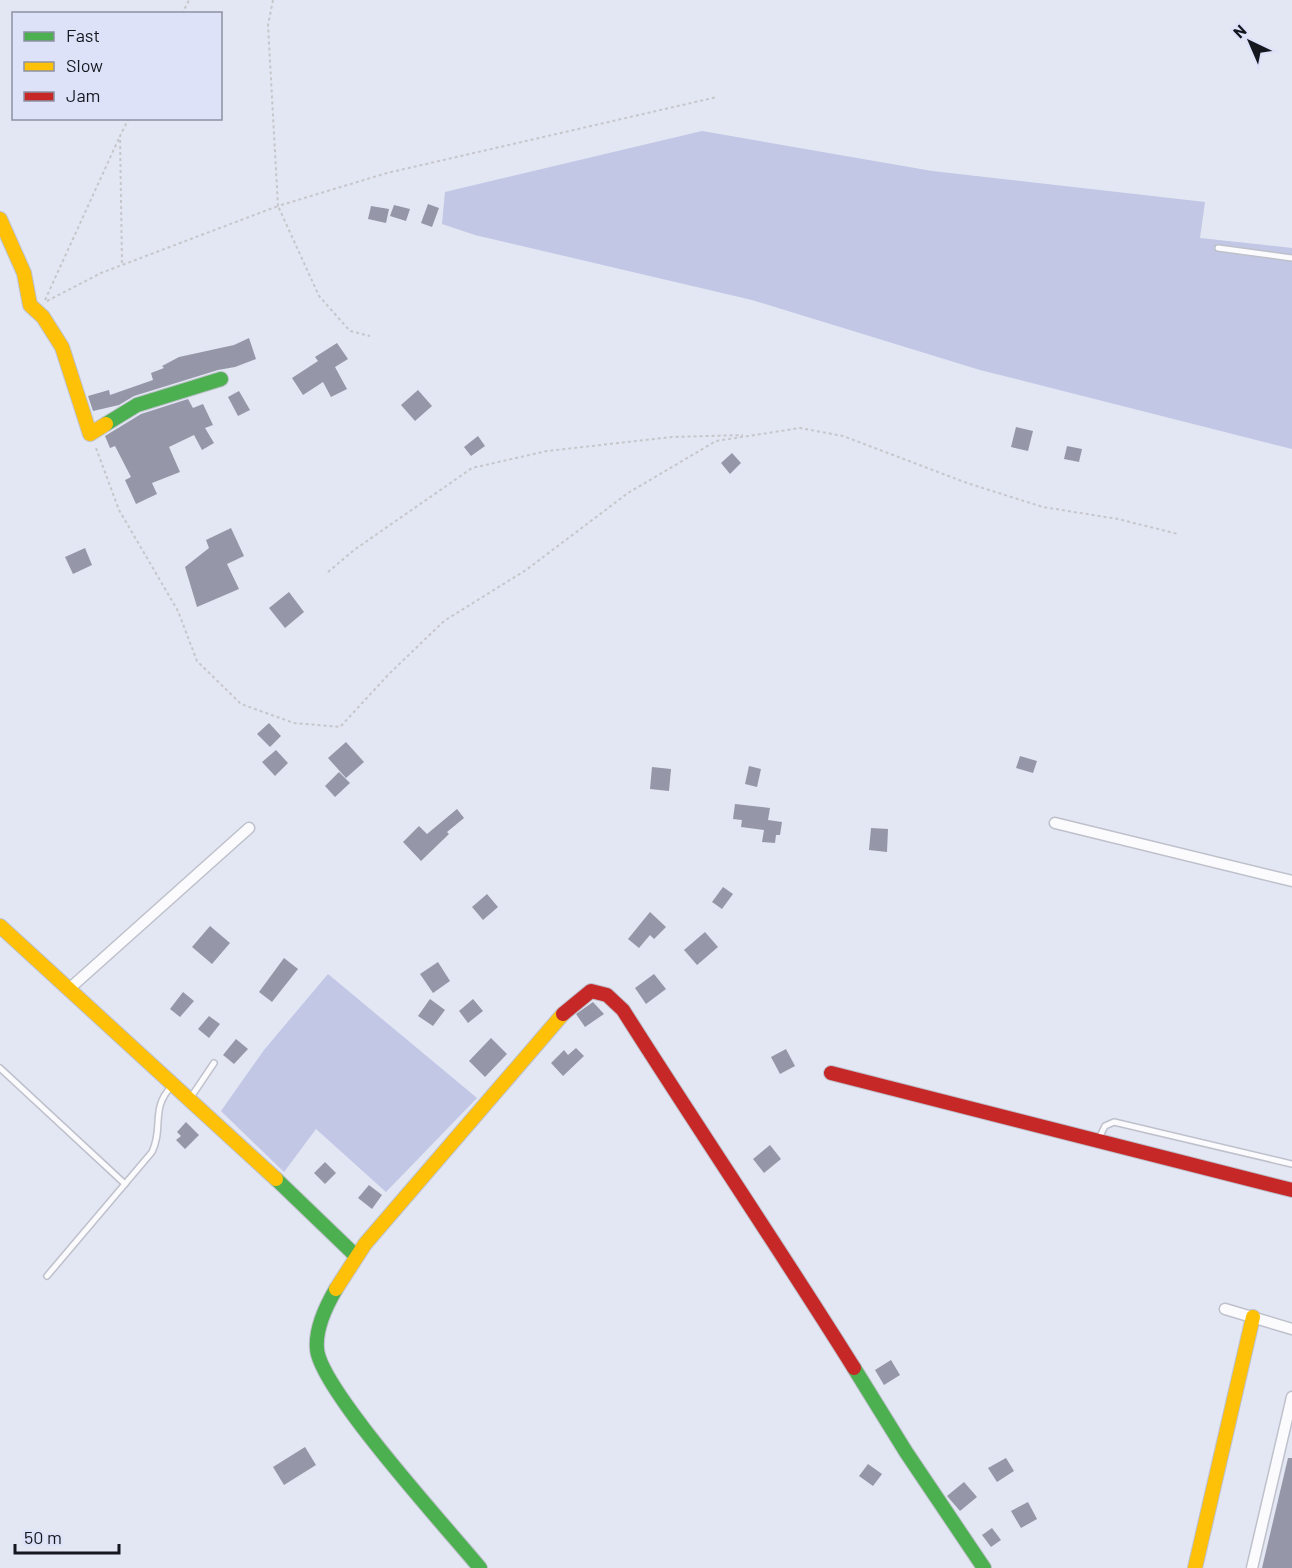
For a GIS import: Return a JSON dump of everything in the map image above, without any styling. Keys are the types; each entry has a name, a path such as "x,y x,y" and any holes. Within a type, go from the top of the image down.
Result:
{"street":[{"path":"0,219 24,273 30,305 39,305 62,349 90,434 137,405 221,379"},
{"path":"1055,823 1292,881"},
{"path":"69,989 249,828"},
{"path":"0,926 190,1098 356,1256"},
{"path":"480,1568 346,1403 320,1363 317,1339 320,1326 356,1256 451,1142 569,1008 591,991 607,994 622,1010 708,1144 778,1247 906,1452 984,1568"},
{"path":"831,1073 1292,1190"},
{"path":"1225,1309 1292,1329"},
{"path":"1195,1568 1252,1317"},
{"path":"1252,1568 1292,1397"}],"lane":[{"path":"1218,248 1292,258"},
{"path":"190,1098 214,1063"},
{"path":"0,1068 126,1184"},
{"path":"47,1276 147,1160 156,1145 159,1104 173,1084"},
{"path":"1098,1142 1105,1126 1114,1122 1292,1164"}],"path":[{"path":"273,0 268,25 278,206 319,296 350,331 370,336"},
{"path":"39,305 122,265 278,206 387,173 717,97"},
{"path":"39,305 128,120"},
{"path":"120,136 122,265"},
{"path":"90,434 119,510 178,610 197,661 241,704 294,723 340,727 389,674 444,621 526,570 628,494 716,441 800,428 843,436 967,483 1042,507 1118,519 1178,534"},
{"path":"328,572 354,550 472,468 546,451 672,437 755,434"}],"shaded area":[{"path":"702,131 932,171 1205,202 1200,238 1292,248 1292,449 980,370 752,300 475,235 442,224 445,192"},
{"path":"328,974 477,1098 386,1192 316,1129 284,1172 221,1111 264,1050"}],"building":[{"path":"428,204 439,208 432,227 421,223"},
{"path":"394,205 410,209 406,221 390,216"},
{"path":"371,206 389,209 386,223 368,219"},
{"path":"249,338 256,359 134,396 119,405 93,411 88,396 109,390 110,395 153,380 151,373 164,368 162,366 179,357 234,345"},
{"path":"337,343 348,359 335,367 347,389 331,397 323,382 303,395 292,378 318,361 315,357"},
{"path":"418,390 432,406 415,421 401,405"},
{"path":"239,391 250,410 238,416 228,397"},
{"path":"188,399 193,408 203,404 213,425 205,428 214,443 202,450 194,435 169,447 180,472 152,483 157,494 136,504 125,480 131,477 115,446 110,448 105,436 141,414"},
{"path":"1016,427 1033,431 1028,451 1011,447"},
{"path":"478,436 485,446 471,456 464,447"},
{"path":"1067,446 1082,449 1079,462 1064,459"},
{"path":"732,453 741,463 730,474 721,463"},
{"path":"231,528 244,556 227,564 239,589 197,607 185,567 209,548 206,540"},
{"path":"85,548 92,565 73,574 65,557"},
{"path":"289,592 304,612 285,628 269,608"},
{"path":"269,723 281,736 270,747 257,734"},
{"path":"346,742 364,762 346,778 328,758"},
{"path":"276,750 288,763 275,776 262,762"},
{"path":"1020,756 1037,761 1033,773 1016,768"},
{"path":"749,766 761,769 757,787 745,784"},
{"path":"652,767 671,769 669,791 650,789"},
{"path":"339,772 350,783 335,797 325,786"},
{"path":"735,804 770,808 768,820 782,822 780,835 776,835 775,843 762,842 764,830 741,827 742,820 733,819"},
{"path":"457,809 464,818 447,832 449,834 421,861 403,842 419,826 427,834"},
{"path":"871,828 888,829 887,852 869,850"},
{"path":"723,887 733,894 722,909 712,902"},
{"path":"487,894 498,907 483,920 472,907"},
{"path":"650,912 666,927 654,939 650,935 639,948 628,939"},
{"path":"210,926 230,943 212,964 192,947"},
{"path":"705,932 718,947 697,965 684,950"},
{"path":"284,958 298,969 272,1002 259,992"},
{"path":"438,962 450,981 433,993 420,974"},
{"path":"654,974 666,989 646,1004 635,988"},
{"path":"183,992 194,1001 180,1017 170,1009"},
{"path":"430,999 445,1010 433,1026 418,1016"},
{"path":"473,999 483,1011 468,1023 459,1011"},
{"path":"593,1002 604,1014 585,1027 576,1014"},
{"path":"209,1016 220,1024 209,1038 198,1029"},
{"path":"491,1038 507,1054 485,1077 469,1061"},
{"path":"236,1039 248,1049 234,1064 223,1055"},
{"path":"576,1048 584,1056 563,1076 551,1063 564,1050 568,1055"},
{"path":"786,1049 795,1066 780,1074 771,1057"},
{"path":"186,1122 199,1135 185,1149 176,1140 181,1136 177,1132"},
{"path":"770,1145 781,1159 764,1173 753,1159"},
{"path":"325,1162 336,1173 325,1184 314,1173"},
{"path":"369,1185 382,1195 372,1209 358,1198"},
{"path":"891,1360 900,1375 884,1385 875,1370"},
{"path":"305,1447 316,1465 284,1485 273,1467"},
{"path":"1006,1458 1014,1471 997,1482 988,1468"},
{"path":"1288,1458 1292,1458 1292,1568 1262,1568"},
{"path":"868,1464 882,1474 873,1486 859,1476"},
{"path":"964,1482 977,1497 960,1511 947,1496"},
{"path":"1028,1502 1037,1519 1021,1528 1011,1511"},
{"path":"992,1528 1001,1540 991,1547 982,1535"}],"traffic: fast":[{"path":"106,424 137,405 221,379"},
{"path":"276,1179 356,1256"},
{"path":"336,1289 319,1325 317,1349 324,1368 339,1395 361,1426 480,1568"},
{"path":"854,1368 906,1452 984,1568"}],"traffic: slow":[{"path":"0,219 24,273 30,305 43,317 62,347 90,434 106,424"},
{"path":"0,926 276,1179"},
{"path":"336,1289 365,1244 563,1014"},
{"path":"1195,1568 1253,1317"}],"traffic: jam":[{"path":"563,1014 591,991 607,995 623,1010 854,1368"},
{"path":"831,1073 1292,1190"}]}
